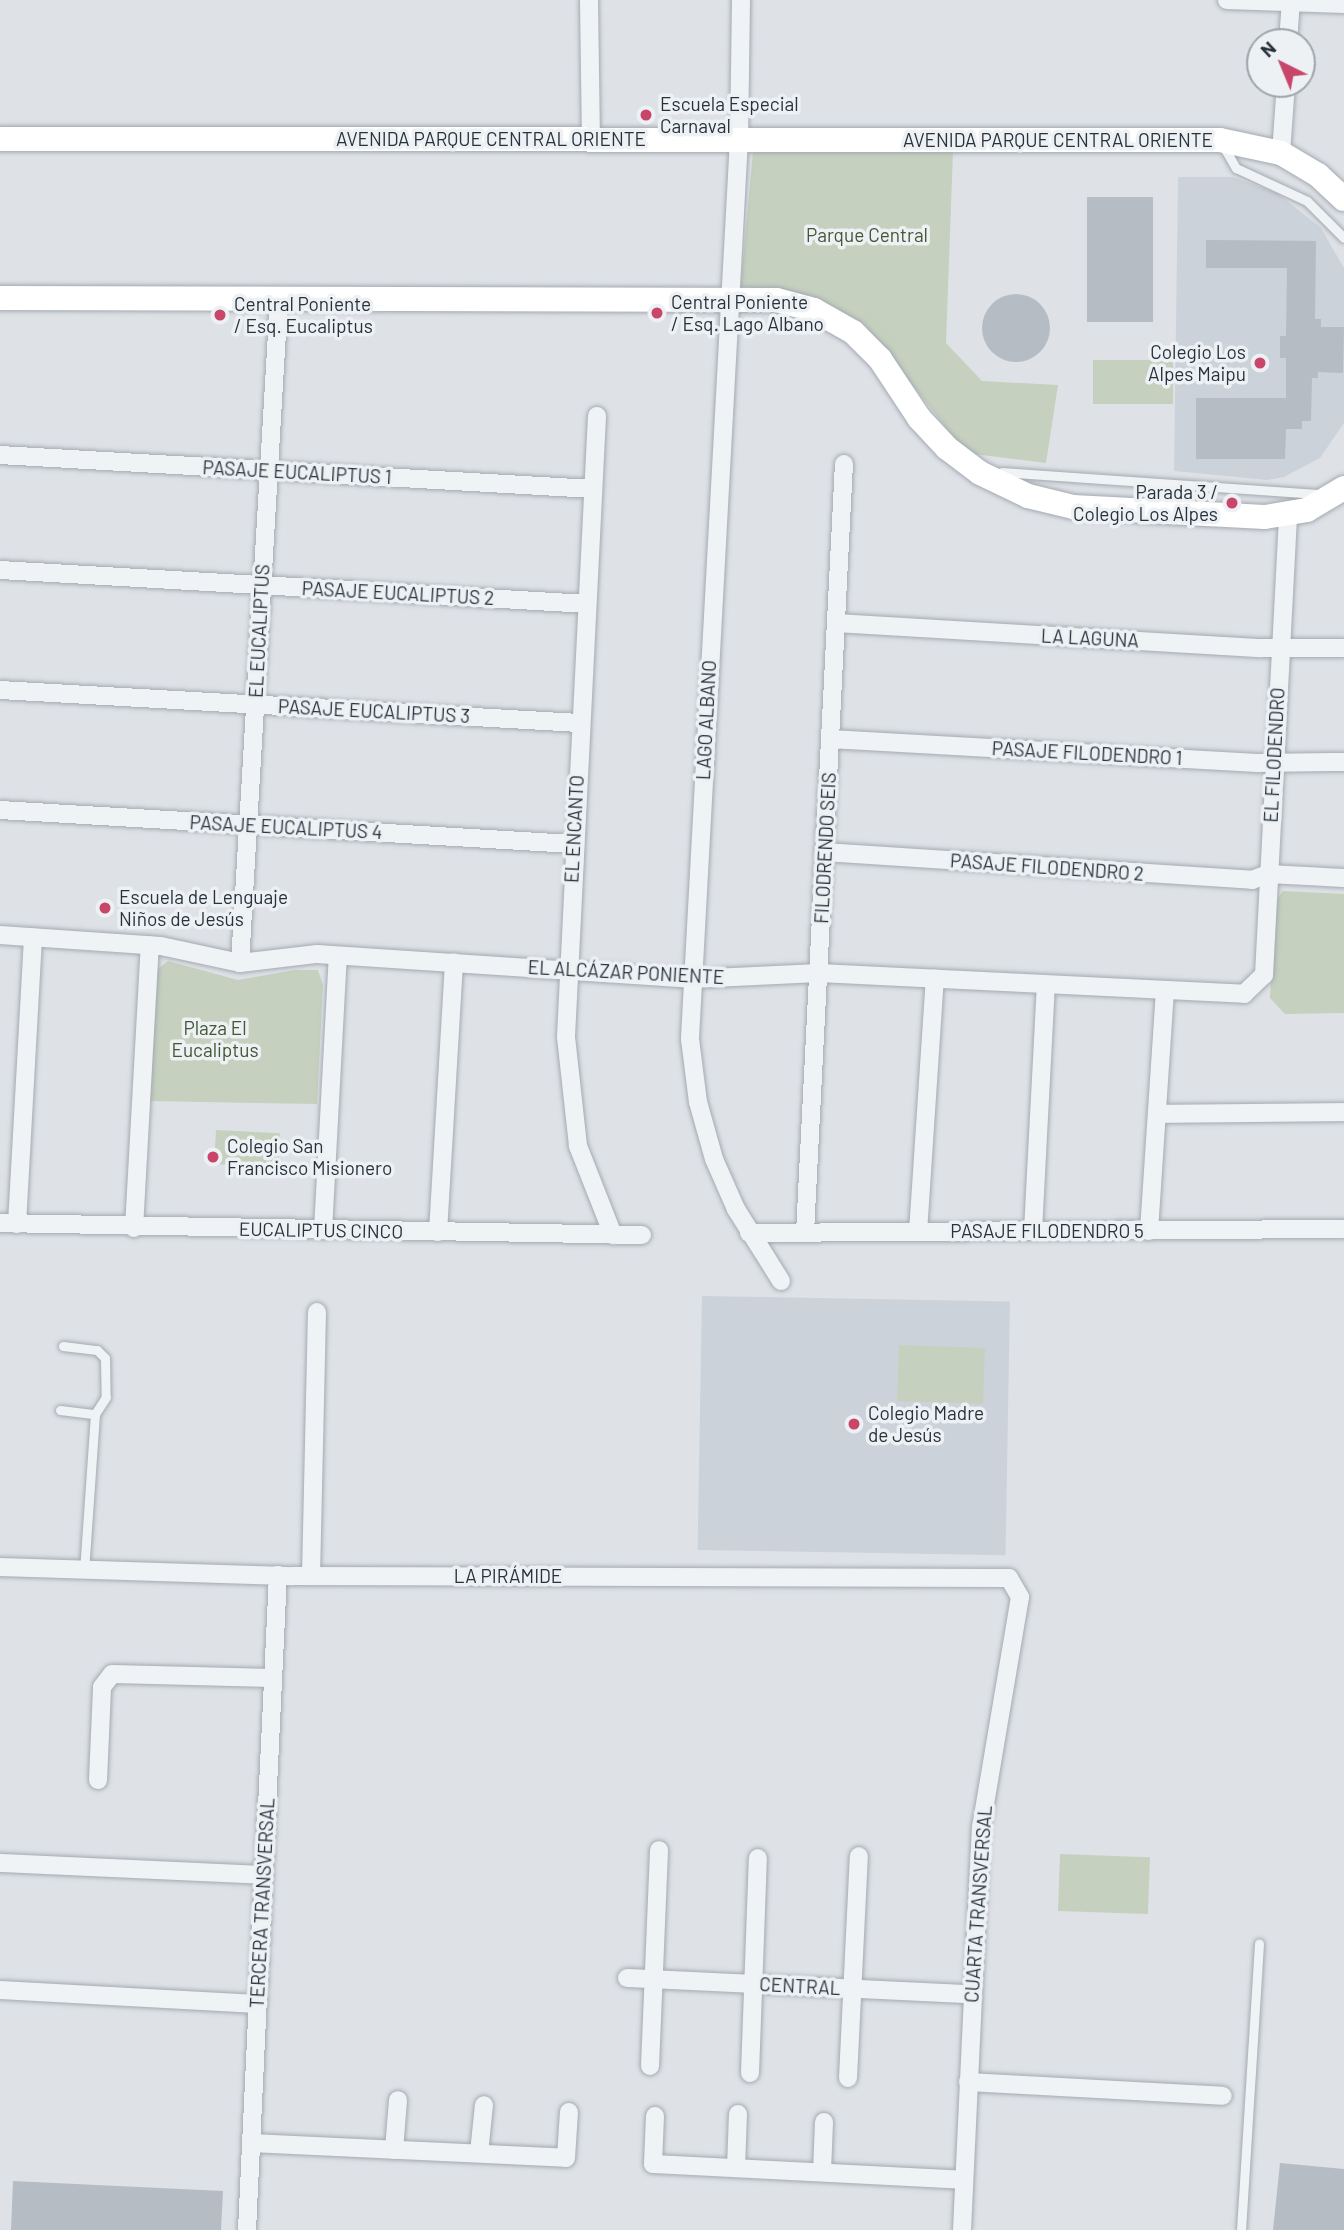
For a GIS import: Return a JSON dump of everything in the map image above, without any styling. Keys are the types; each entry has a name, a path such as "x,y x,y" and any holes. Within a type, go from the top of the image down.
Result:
{"street":[{"path":"590,0 591,138"},
{"name":"LAGO ALBANO","path":"741,0 739,139 691,979 690,1039 698,1102 714,1159 750,1233 781,1281"},
{"path":"1227,0 1291,0 1344,4"},
{"path":"1289,28 1291,0"},
{"path":"1281,153 1285,98"},
{"name":"AVENIDA PARQUE CENTRAL ORIENTE","path":"0,139 1220,140 1281,153 1318,175 1344,199"},
{"path":"0,298 731,300 802,306 853,332 880,359 928,428 958,457 1010,489 1062,505 1288,516 1344,488"},
{"name":"EL EUCALIPTUS","path":"240,963 279,298"},
{"name":"EL ENCANTO","path":"597,416 566,970 566,1044 575,1133 586,1173 613,1235"},
{"name":"PASAJE EUCALIPTUS 1","path":"0,455 593,489"},
{"name":"FILODRENDO SEIS","path":"806,1233 844,464"},
{"name":"EL FILODENDRO","path":"1253,990 1264,975 1288,516"},
{"name":"PASAJE EUCALIPTUS 2","path":"0,570 587,604"},
{"name":"LA LAGUNA","path":"836,623 1280,647 1344,648"},
{"name":"PASAJE EUCALIPTUS 3","path":"0,690 580,723"},
{"name":"PASAJE FILODENDRO 1","path":"830,739 1274,761 1344,762"},
{"name":"PASAJE EUCALIPTUS 4","path":"0,810 573,844"},
{"name":"PASAJE FILODENDRO 2","path":"824,852 1252,880 1268,874 1344,878"},
{"name":"EL ALCÁZAR PONIENTE","path":"0,935 150,945 240,963 338,956 691,979 819,973 1236,996 1253,990"},
{"path":"8,1223 33,937"},
{"path":"134,1228 150,945"},
{"path":"323,1230 338,956"},
{"path":"438,1232 454,962"},
{"path":"918,1232 936,979"},
{"path":"1033,1231 1046,985"},
{"path":"1149,1231 1164,992"},
{"path":"1157,1114 1344,1112"},
{"name":"EUCALIPTUS CINCO","path":"8,1223 134,1228 642,1236"},
{"name":"PASAJE FILODENDRO 5","path":"750,1233 1344,1230"},
{"path":"311,1576 317,1312"},
{"name":"LA PIRÁMIDE","path":"0,1567 278,1576 1002,1576 1014,1582"},
{"name":"TERCERA TRANSVERSAL","path":"247,2230 278,1576"},
{"name":"CUARTA TRANSVERSAL","path":"962,2230 981,1827 1020,1597 1014,1582"},
{"path":"97,1780 102,1687 112,1674 273,1678"},
{"path":"650,2066 659,1850"},
{"path":"848,2078 859,1856"},
{"path":"750,2073 758,1858"},
{"path":"0,1863 264,1875"},
{"name":"CENTRAL","path":"627,1978 972,1994"},
{"path":"0,1990 258,2004"},
{"path":"968,2082 1223,2096"},
{"path":"394,2150 398,2100"},
{"path":"479,2154 484,2105"},
{"path":"251,2143 566,2158 569,2112"},
{"path":"736,2168 738,2114"},
{"path":"654,2116 653,2164 964,2180"},
{"path":"822,2172 824,2122"}],"lane":[{"path":"1220,140 1236,168 1307,201 1344,238"},
{"path":"958,457 990,470 1040,477 1303,494 1344,488"},
{"path":"63,1346 97,1350 105,1358 106,1397 95,1414 84,1570"},
{"path":"60,1410 95,1414"},
{"path":"1241,2230 1259,1944"}],"shaded area":[{"name":"Colegio Los Alpes Maipu","path":"1178,177 1233,177 1277,193 1321,228 1344,268 1344,423 1320,458 1284,477 1267,480 1174,471"},
{"name":"Colegio Madre de Jesús","path":"702,1296 1010,1301 1006,1555 698,1550"}],"green space":[{"name":"Parque Central","path":"753,151 953,151 946,343 982,381 1058,385 1046,463 966,453 865,325 790,297 740,294"},
{"path":"1093,360 1173,360 1173,404 1093,404"},
{"path":"1283,891 1344,894 1344,1013 1285,1014 1270,998 1274,903"},
{"name":"Plaza El Eucaliptus","path":"168,961 238,980 294,970 318,970 323,985 317,1104 148,1101 157,970"},
{"path":"216,1130 280,1133 278,1167 214,1164"},
{"path":"899,1345 985,1348 983,1404 897,1401"},
{"path":"1060,1854 1150,1857 1148,1914 1058,1911"}],"building":[{"path":"1087,197 1153,197 1153,322 1087,322"},
{"path":"1206,240 1316,241 1315,319 1321,319 1321,327 1344,327 1343,373 1318,372 1318,378 1312,378 1311,421 1302,421 1302,429 1286,429 1285,459 1196,459 1196,398 1286,398 1286,358 1280,358 1280,336 1286,336 1287,268 1206,268"},
{"path":"1009,294 1023,294 1035,299 1045,309 1050,328 1045,347 1035,357 1023,362 1009,362 997,357 987,347 982,335 982,321 987,309 997,299"},
{"path":"1280,2163 1344,2169 1344,2230 1273,2230"},
{"path":"13,2181 223,2191 221,2230 11,2230"}],"place":[{"name":"Escuela Especial Carnaval","path":"646,115"},
{"name":"Central Poniente / Esq. Lago Albano","path":"657,313"},
{"name":"Central Poniente / Esq. Eucaliptus","path":"220,315"},
{"name":"Colegio Los Alpes Maipu","path":"1260,363"},
{"name":"Parada 3 / Colegio Los Alpes","path":"1232,503"},
{"name":"Escuela de Lenguaje Niños de Jesús","path":"105,908"},
{"name":"Colegio San Francisco Misionero","path":"213,1157"},
{"name":"Colegio Madre de Jesús","path":"854,1424"}]}
